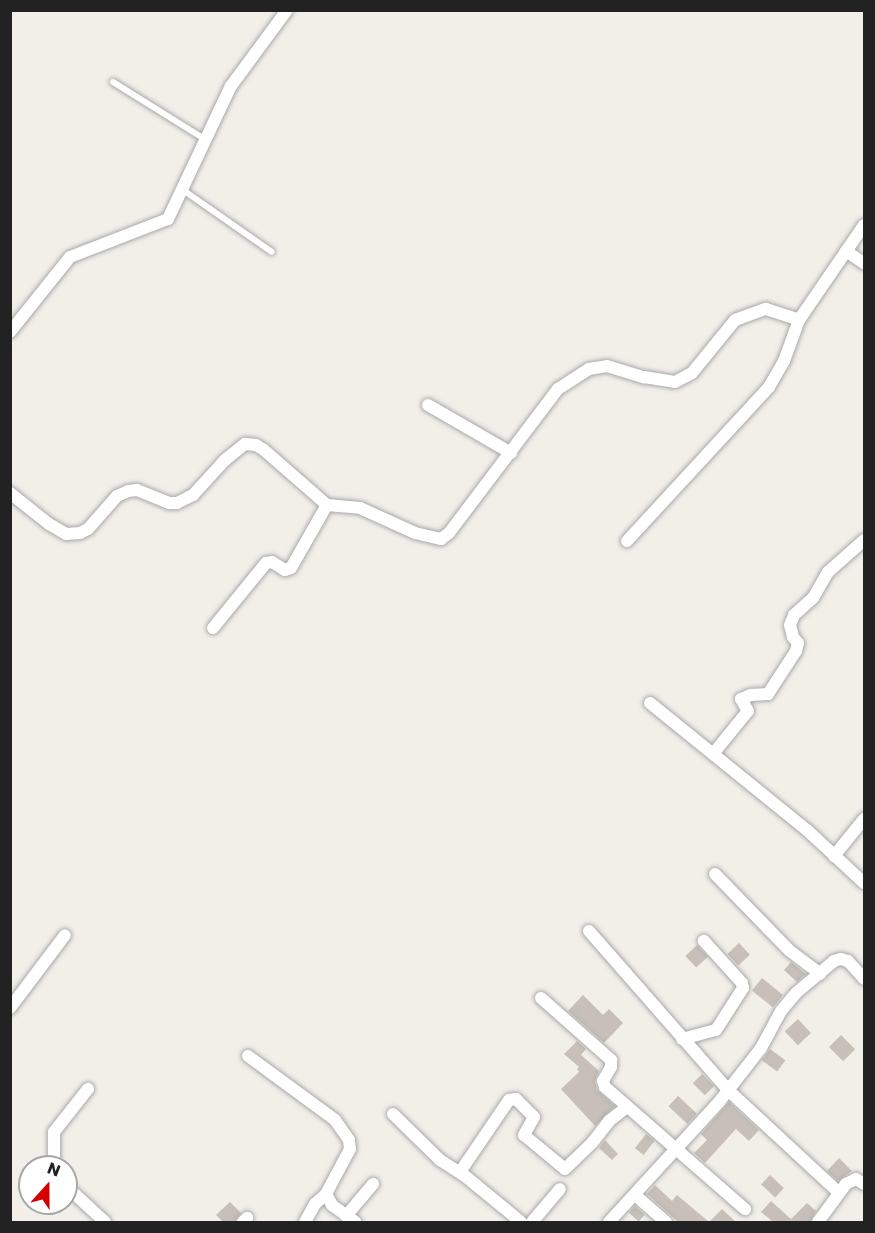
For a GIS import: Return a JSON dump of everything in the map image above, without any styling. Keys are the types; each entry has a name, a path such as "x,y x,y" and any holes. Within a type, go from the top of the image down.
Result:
{"street":[{"path":"10,332 70,257 162,224 171,215 236,78 287,10"},
{"path":"627,541 769,387 784,361 799,320 864,225"},
{"path":"846,251 864,263"},
{"path":"10,493 49,524 66,534 80,533 88,529 117,496 128,491 137,490 169,503 177,503 193,495 225,460 245,444 256,445 327,505 360,508 415,533 441,539 449,533 558,389 589,369 607,366 644,377 675,382 692,373 735,320 766,309 799,320"},
{"path":"428,405 511,453"},
{"path":"213,628 267,563 273,562 285,570 291,567 327,505"},
{"path":"713,754 748,711 741,699 751,695 768,694 796,651 798,643 793,638 790,625 794,615 813,598 828,572 864,540"},
{"path":"650,703 864,883"},
{"path":"834,856 864,819"},
{"path":"715,874 790,951 820,974"},
{"path":"588,931 728,1090 838,1192"},
{"path":"10,1008 65,935"},
{"path":"682,1039 716,1030 742,988 742,982 704,941"},
{"path":"609,1222 728,1090 760,1048 781,1011 796,993 834,961 841,959 848,961 864,979"},
{"path":"541,998 611,1060 603,1085 745,1209"},
{"path":"248,1056 335,1120 350,1140 350,1149 326,1194 315,1204 305,1222"},
{"path":"54,1155 54,1132 88,1089"},
{"path":"460,1172 509,1100 516,1099 534,1117 524,1135 565,1168 568,1168 592,1143 609,1121 627,1107"},
{"path":"393,1114 440,1160 460,1172 521,1222"},
{"path":"818,1222 834,1203 838,1192 851,1180 864,1184"},
{"path":"326,1194 332,1204 351,1219 373,1184"},
{"path":"532,1222 560,1189"},
{"path":"635,1195 666,1222"},
{"path":"78,1197 105,1222"}],"lane":[{"path":"113,82 206,140"},
{"path":"183,190 272,252"}],"building":[{"path":"739,943 750,955 738,966 727,954"},
{"path":"697,945 708,957 696,968 685,956"},
{"path":"791,962 806,974 797,982 784,970"},
{"path":"762,978 783,995 773,1007 752,990"},
{"path":"583,995 603,1015 609,1009 623,1023 604,1043 568,1011"},
{"path":"798,1019 811,1033 798,1045 785,1031"},
{"path":"841,1035 855,1049 843,1061 829,1047"},
{"path":"577,1041 586,1049 581,1055 599,1071 595,1081 597,1090 615,1106 595,1126 561,1089 579,1072 577,1069 579,1067 564,1054"},
{"path":"770,1049 785,1060 777,1071 762,1060"},
{"path":"702,1074 714,1086 705,1095 693,1083"},
{"path":"678,1096 697,1114 687,1124 668,1106"},
{"path":"729,1102 759,1130 749,1141 736,1129 705,1163 694,1153 707,1140 701,1134"},
{"path":"646,1134 655,1141 644,1155 635,1148"},
{"path":"605,1140 618,1154 612,1160 599,1148"},
{"path":"839,1158 852,1171 838,1181 827,1171"},
{"path":"770,1175 784,1188 775,1197 761,1185"},
{"path":"655,1185 672,1201 677,1195 709,1222 678,1222 647,1194"},
{"path":"771,1201 791,1219 807,1203 816,1211 810,1222 773,1222 761,1212"},
{"path":"230,1202 241,1213 235,1222 223,1222 216,1215"},
{"path":"635,1206 645,1215 639,1221 629,1213"},
{"path":"722,1209 736,1222 709,1222"}]}
